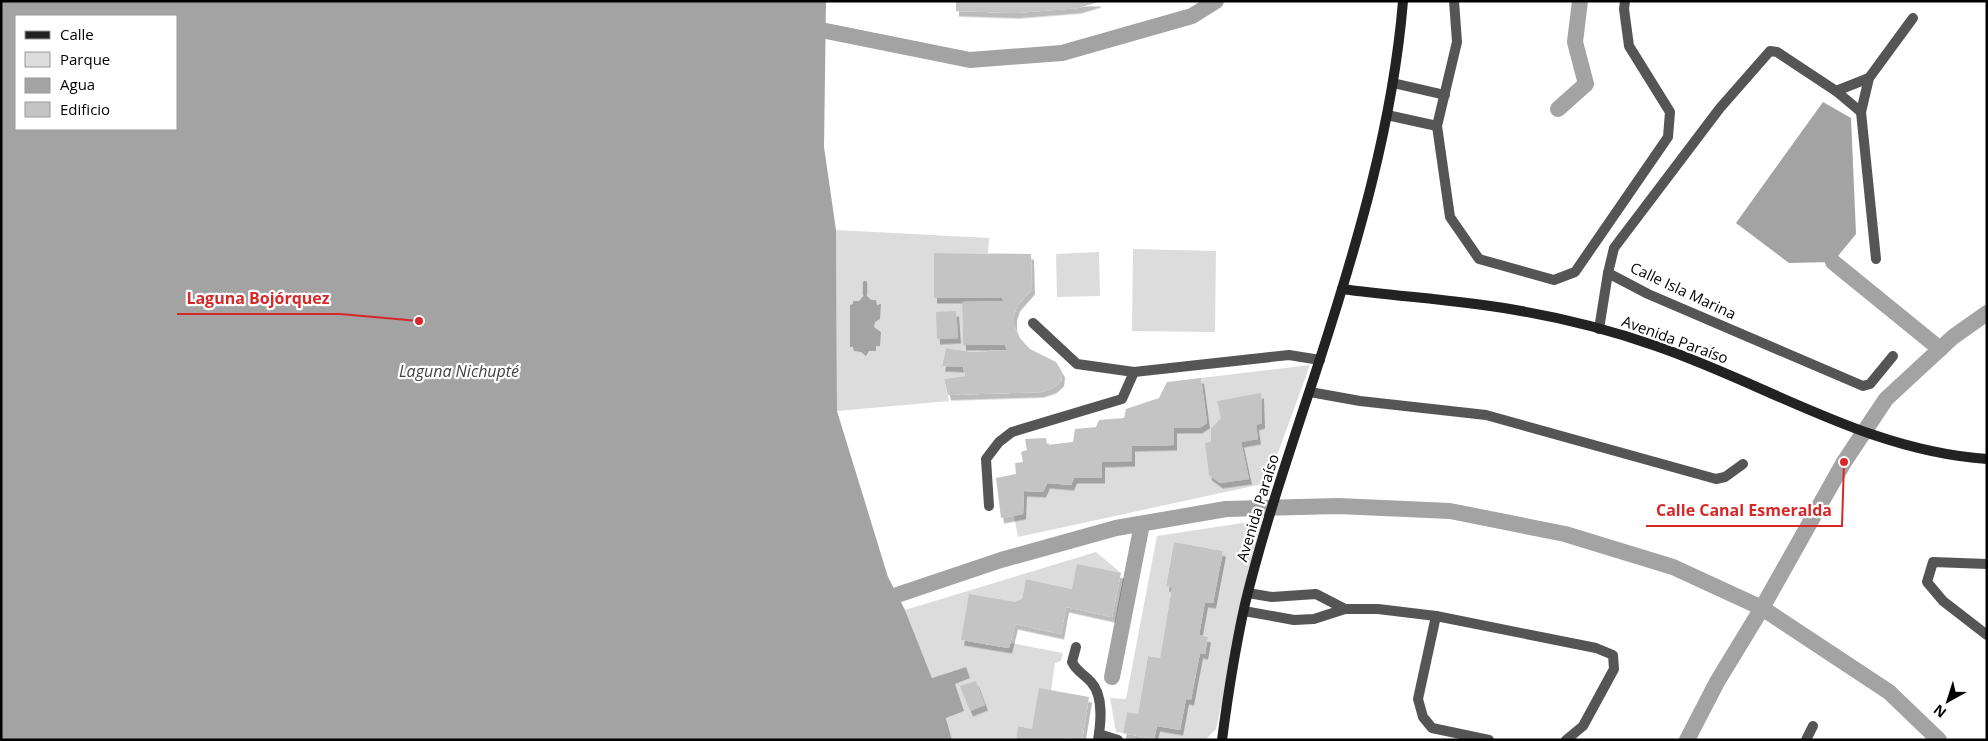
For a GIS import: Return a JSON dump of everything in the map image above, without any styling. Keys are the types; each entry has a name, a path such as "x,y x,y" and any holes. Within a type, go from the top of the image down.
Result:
{"street":[{"name":"Avenida Paraíso","path":"1221,740 1248,593 1278,487 1342,290 1387,115 1403,1"},
{"path":"1454,1 1457,42 1437,126 1450,217 1479,259 1554,280 1575,272 1668,137 1670,112 1629,46 1624,9 1625,1"},
{"path":"1876,259 1861,112 1869,78 1913,18"},
{"name":"Calle Isla Marina","path":"1836,91 1777,52 1770,51 1720,108 1614,248 1608,273 1648,294 1862,386 1870,384 1894,356"},
{"path":"1861,112 1836,91 1869,78"},
{"path":"1393,83 1445,95"},
{"path":"1387,115 1437,126"},
{"path":"1599,329 1608,273"},
{"name":"Avenida Paraíso","path":"1342,290 1521,311 1599,329 1656,346 1713,368 1840,424 1885,440 1926,450 1987,459"},
{"path":"1033,324 1077,364 1134,372 1289,355 1320,360"},
{"path":"989,506 986,459 999,442 1012,432 1122,399 1134,372"},
{"path":"1310,392 1360,401 1486,415 1716,479 1725,477 1743,464"},
{"path":"1987,564 1933,562 1927,582 1943,601 1987,635"},
{"path":"1248,593 1272,597 1316,594 1345,609"},
{"path":"1244,611 1294,620 1314,619 1345,609 1378,610 1436,616 1596,648 1613,655 1614,669 1583,726 1566,740"},
{"path":"1436,616 1418,700 1423,717 1432,728 1489,740"},
{"path":"1076,647 1072,662 1077,671 1092,682 1100,699 1099,737 1118,740"},
{"path":"1806,740 1813,726"}],"green space":[{"path":"836,230 989,238 988,253 934,253 934,297 1002,298 1004,301 962,302 963,345 1005,345 1007,350 972,352 946,348 942,365 963,367 965,376 944,379 949,401 837,411"},
{"path":"1133,249 1216,251 1215,332 1132,331"},
{"path":"1099,252 1100,296 1057,297 1056,254"},
{"path":"1310,365 1267,483 1018,537 1014,516 1023,514 1024,491 1043,492 1047,483 1071,485 1074,478 1102,478 1102,462 1132,446 1174,445 1174,428 1199,428 1207,423 1201,378"},
{"path":"1262,520 1216,729 1205,740 1154,739 1157,726 1180,730 1186,699 1191,699 1200,653 1205,654 1208,637 1199,635 1205,602 1213,603 1223,551 1174,542 1166,585 1172,587 1160,658 1148,656 1138,714 1127,712 1123,733 1116,732 1110,698 1126,699 1157,536"},
{"path":"1096,552 1121,573 1072,589 1026,579 1022,599 961,640 1008,648 1011,643 1063,653 1061,661 1055,663 1051,690 1032,729 1018,726 1016,740 952,740 946,717 955,684 966,667 932,678 905,610"}],"water":[{"name":"Laguna Nichupté","path":"1,1 826,1 824,147 836,230 837,411 888,577 905,610 932,678 966,667 970,678 955,684 964,711 946,718 952,740 1,740"},
{"path":"1823,102 1851,118 1856,234 1833,262 1789,263 1736,223"},
{"path":"865,294 871,300 876,300 877,305 881,304 880,319 875,322 874,327 881,332 880,346 876,346 876,351 869,351 866,356 861,352 854,351 853,347 850,347 850,305 853,304 853,301 859,301"}],"building":[{"path":"956,1 1098,2 1078,8 1016,13 956,11"},
{"path":"934,253 1031,254 1032,289 1017,306 1014,315 1014,325 1018,336 1030,349 1056,362 1062,372 1061,381 1053,388 1041,392 948,395 944,379 965,376 963,367 942,366 946,348 972,352 1007,350 1005,345 963,345 962,302 1004,301 1002,298 934,298"},
{"path":"956,311 958,338 937,339 936,312"},
{"path":"1201,378 1207,423 1199,428 1174,428 1174,445 1132,446 1132,461 1102,462 1102,478 1074,478 1071,485 1047,483 1043,492 1024,491 1023,514 1001,518 996,478 1016,474 1015,463 1023,462 1021,452 1027,450 1025,439 1046,438 1047,445 1073,442 1075,429 1096,427 1099,420 1124,418 1126,409 1159,398 1167,382"},
{"path":"1261,393 1262,423 1256,425 1258,439 1241,442 1249,479 1220,483 1209,475 1205,443 1211,442 1211,429 1221,418 1217,401"},
{"path":"1174,542 1223,551 1213,603 1205,602 1199,635 1208,637 1205,654 1200,653 1191,700 1186,699 1180,730 1157,726 1154,739 1123,733 1127,712 1138,714 1148,656 1160,658 1172,587 1166,586"},
{"path":"1077,564 1121,573 1112,617 1066,607 1061,634 1015,624 1009,648 961,640 969,594 1015,602 1022,599 1026,579 1072,589"},
{"path":"976,681 985,705 970,711 960,686"},
{"path":"1039,688 1089,697 1082,740 1069,738 1069,740 1016,740 1018,726 1032,729"}],"waterway":[{"path":"826,31 970,60 1062,53 1192,16 1216,1"},
{"path":"1558,109 1586,84 1575,42 1580,1"},
{"path":"1833,262 1940,349"},
{"path":"865,283 865,294"},
{"path":"1687,740 1717,682 1762,608 1844,462 1886,399 1953,337 1987,313"},
{"path":"897,595 1001,560 1116,528 1226,509 1338,506 1450,511 1565,534 1673,567 1762,608 1889,692 1939,740"},
{"path":"1112,677 1142,524"}],"place":[{"name":"Laguna Bojórquez","path":"419,321"},
{"name":"Calle Canal Esmeralda","path":"1844,462"}]}
